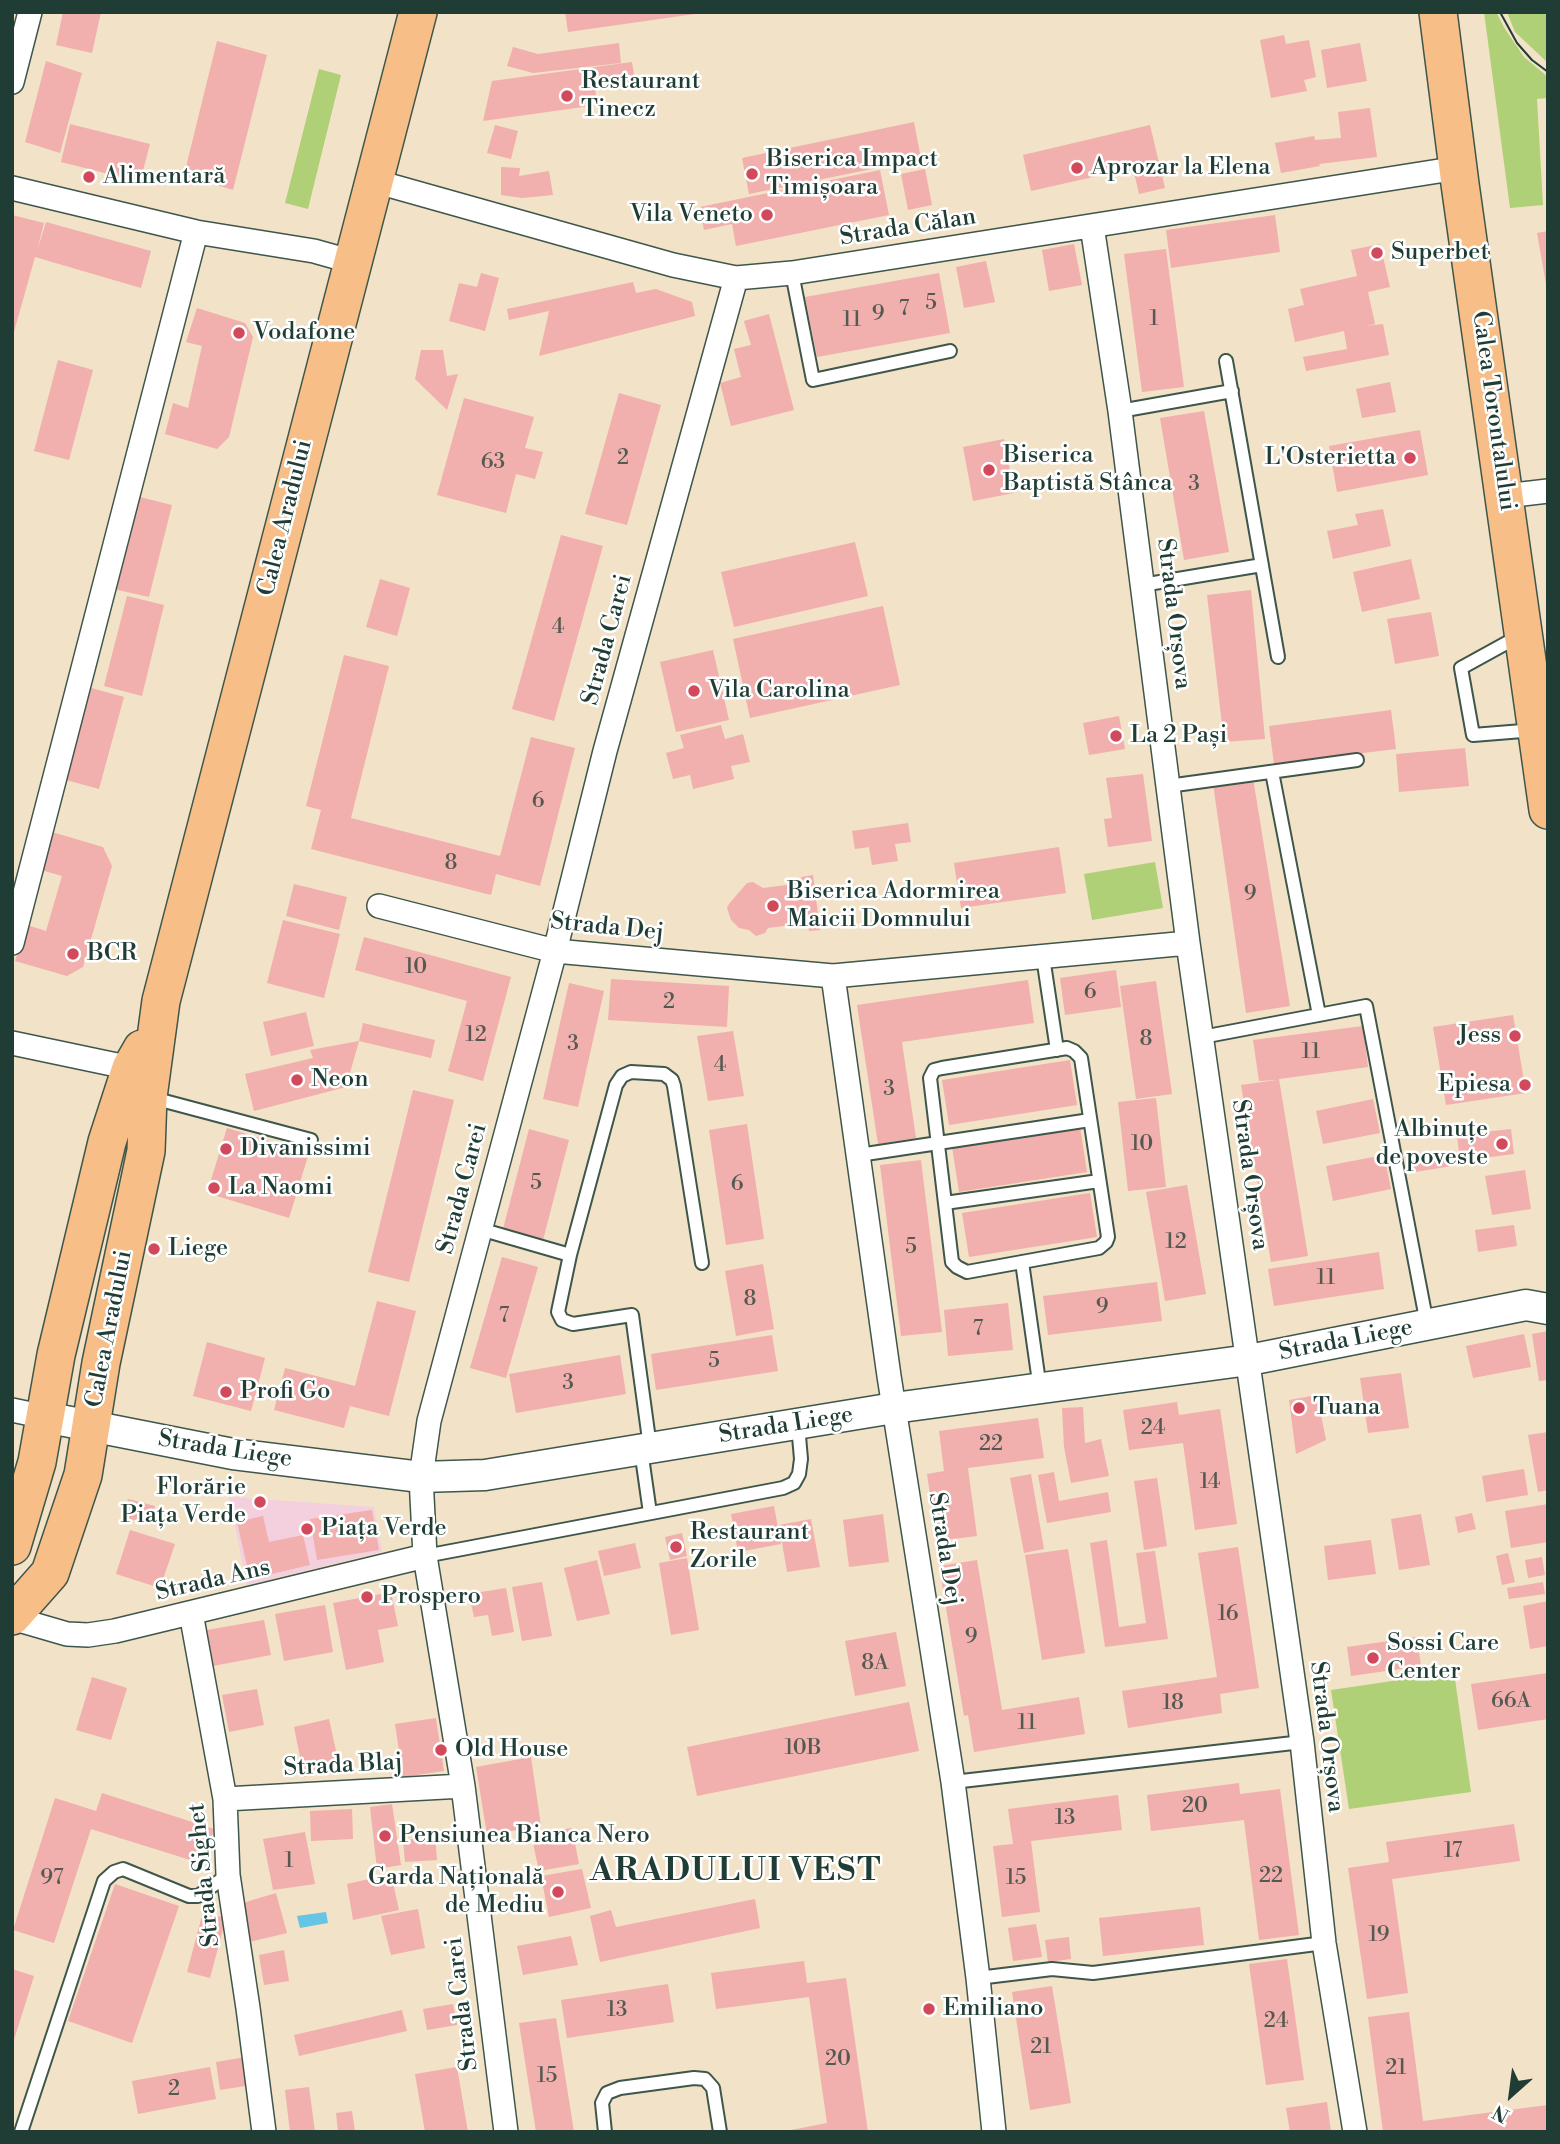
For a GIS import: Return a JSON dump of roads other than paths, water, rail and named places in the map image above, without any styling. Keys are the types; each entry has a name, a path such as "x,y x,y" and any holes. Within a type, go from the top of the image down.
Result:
{"main road":[{"name":"Calea Aradului","path":"12,1546 37,1462 28,1414 56,1355 107,1142 139,1083 157,1024 418,12"},
{"name":"Calea Torontalului","path":"1438,12 1548,810"},
{"name":"Calea Aradului","path":"12,1617 50,1573 83,1475 101,1363 146,1150 139,1083"}],"street":[{"path":"12,82 30,12"},
{"name":"Strada Călan","path":"374,181 673,265 736,278 792,273 1458,168"},
{"path":"12,188 196,232 314,251 353,262"},
{"name":"Strada Orșova","path":"1092,226 1120,411 1188,943 1302,1742 1324,1943 1355,2132"},
{"path":"12,943 196,232"},
{"name":"Strada Carei","path":"506,2132 463,1786 425,1556 421,1477 429,1420 555,951 612,724 736,278"},
{"path":"1505,496 1548,491"},
{"name":"Strada Dej","path":"379,906 555,951 833,976 1188,943"},
{"name":"Strada Dej","path":"833,976 894,1408 953,1783 978,1978 993,2132"},
{"path":"12,1043 139,1083"},
{"name":"Strada Liege","path":"28,1414 233,1454 421,1477 485,1475 894,1408 1249,1360 1540,1300"},
{"name":"Strada Ans","path":"12,1617 67,1634 88,1635 191,1614 425,1556"},
{"name":"Strada Sighet","path":"191,1614 225,1799 228,1875 264,2132"},
{"name":"Strada Blaj","path":"225,1799 463,1786"}],"lane":[{"path":"792,273 813,380 950,351"},
{"path":"1226,361 1278,657"},
{"path":"1120,411 1232,391"},
{"path":"1142,585 1262,565"},
{"path":"1524,633 1461,668 1473,735 1537,730"},
{"path":"1168,786 1357,760"},
{"path":"1272,772 1319,1015"},
{"path":"1043,957 1057,1050"},
{"path":"1202,1037 1366,1006 1427,1325"},
{"path":"1067,1048 1081,1058 1108,1237 1106,1242 1099,1248 967,1272 952,1262 930,1078 934,1070 1057,1050 1067,1048"},
{"path":"650,1513 632,1315 573,1324 562,1320 558,1312 570,1255 616,1086 622,1076 631,1072 664,1074 672,1080 702,1263"},
{"path":"139,1083 312,1140"},
{"path":"859,1155 1090,1120"},
{"path":"945,1203 1100,1181"},
{"path":"480,1229 570,1255"},
{"path":"1021,1262 1040,1388"},
{"path":"425,1556 783,1488 794,1483 801,1459 798,1425"},
{"path":"953,1783 1302,1742"},
{"path":"21,2132 104,1881 114,1872 123,1869 189,1896 198,1896 228,1875"},
{"path":"978,1978 1052,1969 1093,1973 1324,1943"},
{"path":"605,2132 602,2104 607,2093 620,2088 694,2078 705,2079 713,2088 720,2132"}],"water":[{"path":"326,1912 328,1923 300,1928 297,1916"}],"tram line":[{"path":"1500,12 1517,43 1532,60 1548,72"}],"place":[{"name":"Restaurant Tinecz","path":"567,96"},
{"name":"Aprozar la Elena","path":"1077,168"},
{"name":"Biserica Impact Timișoara","path":"752,174"},
{"name":"Alimentară","path":"89,177"},
{"name":"Vila Veneto","path":"767,215"},
{"name":"Superbet","path":"1377,253"},
{"name":"Vodafone","path":"239,333"},
{"name":"L'Osterietta","path":"1410,458"},
{"name":"Biserica Baptistă Stânca","path":"989,470"},
{"name":"Vila Carolina","path":"694,691"},
{"name":"La 2 Pași","path":"1116,736"},
{"name":"Biserica Adormirea Maicii Domnului","path":"773,906"},
{"name":"BCR","path":"73,954"},
{"name":"Jess","path":"1515,1036"},
{"name":"Neon","path":"297,1080"},
{"name":"Epiesa","path":"1525,1085"},
{"name":"Albinuțe de poveste","path":"1502,1144"},
{"name":"Divanissimi","path":"226,1149"},
{"name":"La Naomi","path":"214,1188"},
{"name":"Liege","path":"154,1249"},
{"name":"Profi Go","path":"226,1392"},
{"name":"Tuana","path":"1299,1408"},
{"name":"Florărie Piața Verde","path":"260,1502"},
{"name":"Piața Verde","path":"307,1529"},
{"name":"Restaurant Zorile","path":"676,1547"},
{"name":"Prospero","path":"367,1597"},
{"name":"Sossi Care Center","path":"1373,1658"},
{"name":"Old House","path":"441,1750"},
{"name":"Pensiunea Bianca Nero","path":"385,1836"},
{"name":"Garda Națională de Mediu","path":"558,1892"},
{"name":"Emiliano","path":"929,2009"}],"district":[{"name":"ARADULUI VEST","path":"736,1872"}]}
